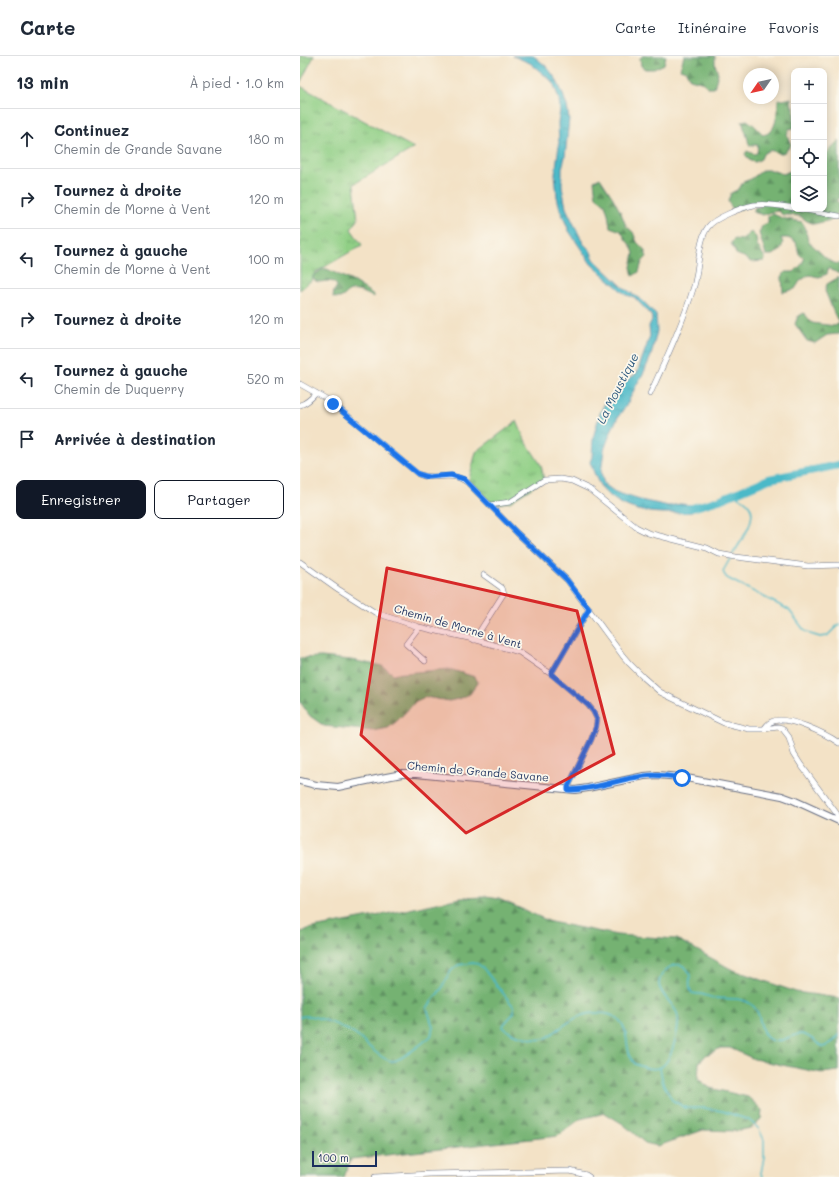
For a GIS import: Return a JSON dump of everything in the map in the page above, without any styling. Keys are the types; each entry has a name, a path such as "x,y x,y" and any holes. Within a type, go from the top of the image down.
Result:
{"street":[{"path":"650,394 667,358 687,308 694,284 703,238 708,227 718,218 754,205 772,205 791,208"},
{"path":"817,212 839,216"},
{"path":"300,384 330,401 418,474 428,477 451,475 468,483 517,533 567,580 629,663 660,692 724,723 748,729 782,728 789,737 794,754 837,814 838,820"},
{"path":"300,405 306,403 316,393"},
{"path":"490,505 510,502 544,480 561,479 572,481 589,489 636,527 648,533 707,548 719,554 736,557 808,566 839,565"},
{"name":"Chemin de Morne à Vent","path":"300,562 338,589 376,613 419,626 519,652 551,674 588,705 597,719 596,727 568,787 568,790"},
{"path":"474,640 504,593 502,588 484,575"},
{"path":"551,674 589,609"},
{"path":"419,626 406,644 425,661"},
{"path":"764,729 771,722 779,720 793,721 832,739 839,744"},
{"name":"Chemin de Grande Savane","path":"300,781 323,786 338,787 388,776 416,774 568,790 588,788 644,776 657,775 782,796 838,820"},
{"path":"375,1177 430,1174 570,1171 589,1177"}],"highlighted area":[{"path":"387,568 577,611 614,754 466,833 361,735"}],"green space":[{"path":"300,56 314,56 300,83"},
{"path":"643,56 666,56 664,64 654,69 645,69 641,66 640,58"},
{"path":"684,56 715,56 715,64 718,73 714,88 708,88 704,83 690,79 686,71 680,69"},
{"path":"300,86 414,148 354,184 358,220 351,229 362,245 316,272 313,279 300,290"},
{"path":"791,98 791,129 789,129 787,135 791,145 785,152 779,154 773,151 765,152 761,159 755,162 750,161 745,154 747,151 754,154 757,153 758,145 749,145 742,121 747,120 763,135 770,132 775,122 779,99"},
{"path":"839,141 839,198 836,200 839,205 839,212 831,220 814,224 800,216 783,215 778,211 763,215 753,212 755,207 759,207 763,203 751,203 741,209 732,209 728,201 731,193 739,189 743,182 751,179 763,170 771,170 783,174 791,171 791,212 827,212 827,153"},
{"path":"600,178 613,198 626,226 633,232 637,242 644,249 647,257 642,262 639,272 633,276 631,267 634,253 631,246 621,231 610,227 605,204 596,197 594,181"},
{"path":"773,214 782,218 802,222 805,227 808,241 826,258 839,264 839,274 828,268 827,274 819,277 809,275 800,281 795,289 783,292 782,277 785,272 794,272 802,264 804,259 799,254 796,242 788,238 781,238 783,243 780,251 772,255 766,255 759,233 762,226 768,223 768,216"},
{"path":"751,232 756,237 757,245 765,258 764,261 751,262 736,254 731,243 734,239 741,240"},
{"path":"323,269 327,269 354,282 374,295 374,297 360,291 351,291 339,298 333,297 337,286 334,282 319,282 313,279 313,276"},
{"path":"839,277 839,323 825,291 827,284"},
{"path":"804,313 812,323 835,326 839,323 839,334 827,335 815,343 807,341 795,324 798,316"},
{"path":"517,421 525,440 541,465 544,480 510,502 490,505 468,483 476,452"},
{"path":"321,657 351,660 382,666 393,674 449,669 475,677 478,682 470,694 458,699 449,701 425,697 416,701 397,721 388,728 373,731 324,726 310,716 300,702 300,658"},
{"path":"485,897 499,899 551,922 617,935 677,939 731,969 796,992 839,998 839,1071 822,1073 754,1059 730,1048 721,1048 706,1055 699,1063 698,1079 710,1088 748,1097 762,1110 761,1119 751,1128 735,1131 703,1130 658,1146 645,1143 623,1124 605,1113 580,1119 558,1136 351,1159 344,1177 300,1177 300,933 308,929 460,898"}],"water":[{"path":"513,56 535,57 547,67 556,79 562,92 567,106 569,119 565,157 562,168 562,186 566,208 583,243 590,250 594,259 605,270 623,287 644,302 656,315 657,331 651,356 627,404 612,429 604,450 601,473 604,484 615,492 640,500 669,506 680,504 692,505 692,512 659,513 628,507 604,491 593,471 590,462 592,457 593,438 600,413 612,394 637,373 650,336 649,326 652,320 651,315 634,297 626,295 591,264 569,231 557,197 555,174 559,145 559,99 553,82 530,63"}],"waterway":[{"name":"La Moustique","path":"681,509 692,508 719,500 769,479 839,465"},
{"path":"733,494 748,503 752,516 744,537 733,554"},
{"path":"731,557 723,571 727,578 789,610 804,630 810,634 820,637 827,636 839,624"},
{"path":"300,1017 313,1017 338,1025 357,1036 383,1058 392,1061 412,1051 431,1036 433,1027 427,1008 442,988 451,971 458,965 473,963 478,964 483,968 514,1007 514,1013 503,1027 510,1032 541,1040 548,1037 571,1021 586,1014 608,1014 616,1017 622,1024 626,1035 629,1053 635,1064 655,1069 661,1067 669,1058 675,1042 678,1025 677,1013 662,993 659,980 668,968 682,965 688,971 690,977 690,990 692,993 713,998 738,999 751,1004 758,1013 764,1034 771,1040 778,1041 801,1034 808,1036 824,1047 834,1041 839,1035"},
{"path":"660,1068 663,1083 672,1100 686,1108 704,1108 722,1111 749,1120 759,1129 764,1140 764,1157 761,1173 762,1177"}],"route":[{"path":"333,404 418,474 428,477 451,475 464,479 501,518 567,580 589,609 551,674 588,705 597,719 596,727 591,740 568,787 568,790 588,788 644,776 657,775 682,778"}]}
